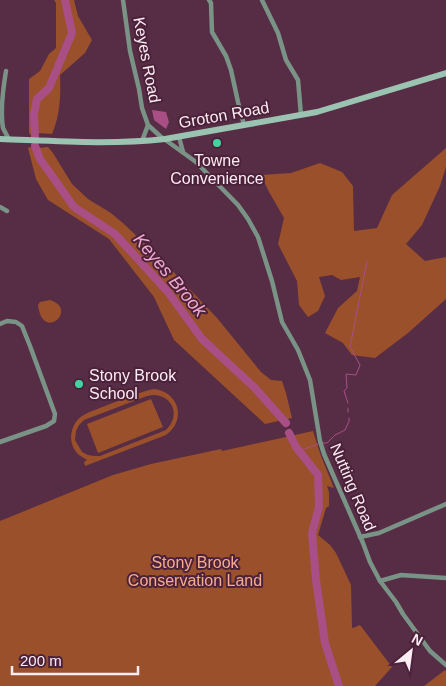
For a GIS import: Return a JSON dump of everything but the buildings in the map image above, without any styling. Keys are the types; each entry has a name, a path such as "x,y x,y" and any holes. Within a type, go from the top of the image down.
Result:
{"main road":[{"name":"Groton Road","path":"0,139 99,143 165,140 317,112 446,73"}],"street":[{"name":"Keyes Road","path":"123,0 129,43 140,89 142,108 148,124 165,140"},
{"path":"209,0 212,32 226,56 231,70 244,125"},
{"path":"262,0 278,33 286,60 298,80 301,115"},
{"path":"6,71 2,120 4,130 9,139"},
{"name":"Keyes Road","path":"141,142 148,124"},
{"path":"179,137 183,152"},
{"name":"Nutting Road","path":"165,140 196,162 238,205 258,237 272,281 282,322 298,350 310,380 324,454 370,562 380,580 430,651 446,665"},
{"path":"0,207 7,211"},
{"path":"0,324 7,321 16,322 22,326 56,414 54,421 46,426 0,442"},
{"path":"360,537 379,532 446,504"},
{"path":"380,580 401,575 446,578"}],"green space":[{"path":"54,0 74,0 78,16 92,40 85,53 60,75 57,120 52,134 38,133 36,137 33,137 29,133 29,79 40,71 49,54 56,48 56,3"},
{"name":"Keyes Brook","path":"34,146 38,148 48,147 72,184 88,199 111,213 124,224 163,261 217,318 261,372 271,380 282,381 292,418 265,424 174,340 154,297 109,239 48,200 36,179 28,148"},
{"path":"446,148 446,167 440,186 422,225 406,244 425,261 446,257 446,299 408,333 375,358 352,355 343,343 325,333 338,308 357,291 360,277 341,280 332,275 319,277 325,296 318,311 308,317 299,305 297,281 278,244 284,218 261,175 291,173 320,163 342,172 353,186 354,231 377,228 392,195"},
{"path":"50,300 58,304 61,311 57,320 49,323 40,315 38,305 40,302"},
{"path":"148,390 163,391 174,401 178,415 173,429 166,435 85,466 84,462 87,460 75,450 71,439 71,434 78,419 92,411","holes":["147,396 166,398 173,407 173,419 166,430 100,456 88,455 82,452 75,440 76,431 84,420"]},
{"path":"151,399 163,427 98,453 87,424"},
{"name":"Stony Brook Conservation Land","path":"313,431 334,488 327,486 329,506 326,508 318,535 336,553 351,585 352,627 360,625 392,667 375,686 0,686 0,521 113,475 151,464"},
{"path":"445,670 446,686 424,686"}],"shaded area":[{"path":"152,110 166,112 169,122 166,129 154,120"}],"waterway":[{"name":"Keyes Brook","path":"35,137 34,114 37,99 49,88 72,33 65,0"},
{"name":"Keyes Brook","path":"35,146 40,159 74,207 115,234 168,292 202,339 254,387 286,423"},
{"path":"348,403 344,391 347,388 346,374 356,375 360,365 350,347 367,261"},
{"path":"323,443 327,443 335,435 345,430 349,418"},
{"name":"Keyes Brook","path":"289,433 296,447 318,475 319,507 312,533 316,580 325,643 339,686"},
{"path":"299,451 318,444"}],"place":[{"name":"Towne Convenience","path":"217,143"},
{"name":"Stony Brook School","path":"79,384"}]}
